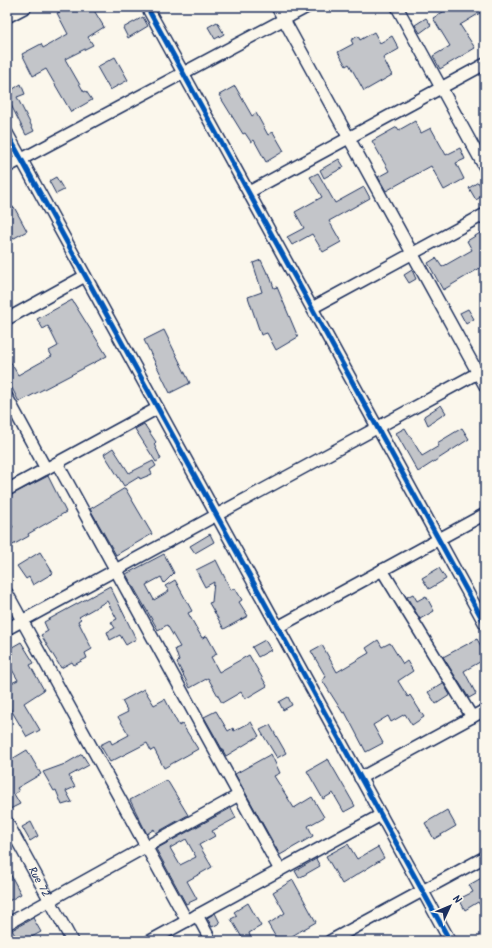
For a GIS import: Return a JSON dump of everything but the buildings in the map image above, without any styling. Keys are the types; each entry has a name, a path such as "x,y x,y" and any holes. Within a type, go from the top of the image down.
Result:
{"street":[{"path":"7,17 26,7"},
{"path":"147,7 485,624"},
{"path":"277,7 413,254 481,371 485,386"},
{"path":"7,167 307,7"},
{"path":"396,7 485,168"},
{"path":"249,192 485,64"},
{"path":"7,133 450,941"},
{"path":"312,308 485,214"},
{"path":"7,319 85,276"},
{"path":"7,629 481,371"},
{"path":"7,397 46,469"},
{"path":"7,490 158,408"},
{"path":"57,463 280,870"},
{"path":"278,627 485,514"},
{"path":"382,570 472,717"},
{"path":"7,593 187,921"},
{"path":"360,778 485,710"},
{"path":"7,924 239,795"},
{"path":"150,941 381,815"},
{"name":"Rue 72","path":"7,822 72,941"},
{"path":"330,941 485,856"},
{"path":"197,915 211,941"}],"cycle path":[{"path":"147,7 485,624"},
{"path":"7,133 450,941"}]}
